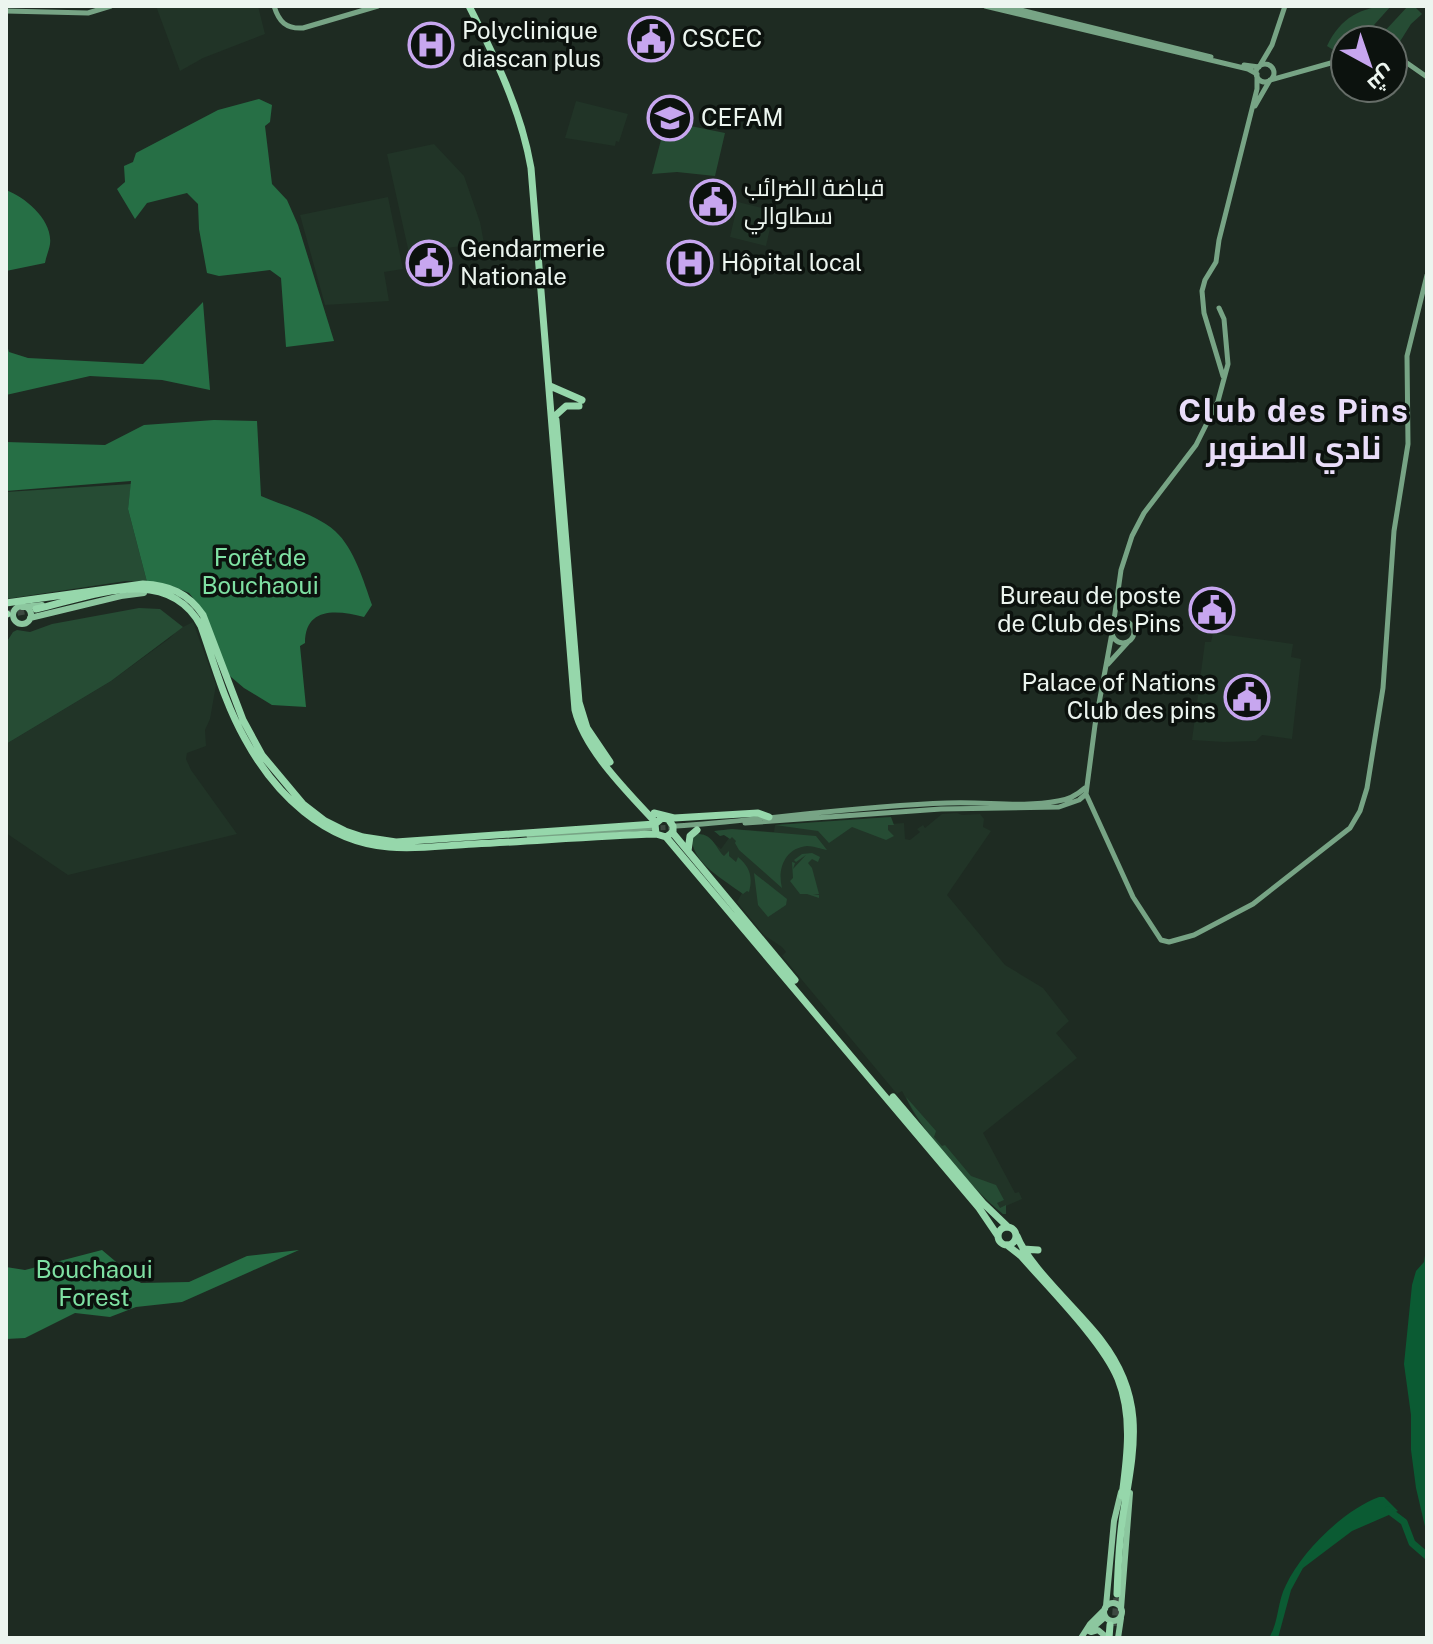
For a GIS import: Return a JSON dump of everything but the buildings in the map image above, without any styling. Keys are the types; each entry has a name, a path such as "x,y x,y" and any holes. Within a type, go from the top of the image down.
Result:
{"highway":[{"path":"469,6 507,82 528,146 581,710 592,738 654,813 656,826"},
{"path":"550,386 580,403 554,411"},
{"path":"554,411 575,710 581,729 596,753 656,826"},
{"path":"6,603 136,585 173,589 196,605 209,627 250,736 262,755 294,794 325,821 363,837 396,842 525,838 641,825 656,826 673,831 979,1208 1001,1242 1021,1256 1096,1344 1119,1380 1128,1418 1115,1595 1124,1510 1132,1471 1135,1417 1125,1377 1101,1340 1023,1249 1013,1229 954,1170 688,851 673,831 671,821 656,826 525,838 388,847 348,838 318,823 287,795 249,747 201,626 188,607 165,592 130,590 36,609"},
{"path":"641,825 646,820 645,811"},
{"path":"654,813 674,818 758,813 768,819"},
{"path":"688,851 690,836 697,830"},
{"path":"998,1236 1001,1229 1008,1227"},
{"path":"1007,1245 1014,1243 1017,1236"},
{"path":"1023,1249 1038,1250"},
{"path":"1109,1622 1110,1637"}],"main road":[{"path":"6,11 88,13 111,6"},
{"path":"274,6 279,19 292,29 378,6"},
{"path":"985,6 1248,69 1262,81 1329,64"},
{"path":"1005,6 1237,64 1259,67 1264,64 1290,76"},
{"path":"1223,376 1204,313 1205,280 1216,262 1259,67 1272,45 1285,6"},
{"path":"1251,114 1261,90 1270,80 1272,45"},
{"path":"1409,64 1427,77"},
{"path":"1219,308 1224,319 1228,361 1216,407 1201,437 1144,513 1132,536 1121,570 1086,791 1140,910 1166,942 1194,935 1253,904 1350,828 1360,811 1367,788 1383,688 1394,531 1408,444 1407,356 1427,275"},
{"path":"136,585 20,608 8,615 22,624 30,618 126,595 165,592"},
{"path":"20,608 29,610 30,618"},
{"path":"1107,665 1134,632 1131,624 1123,621 1113,630"},
{"path":"1113,630 1119,642 1128,642"},
{"path":"673,831 947,803 1057,802 1086,791"},
{"path":"1084,1638 1096,1630 1110,1637 1121,1613 1132,1471"},
{"path":"1109,1622 1105,1607 1114,1521 1123,1485"},
{"path":"1084,1638 1090,1624 1105,1607 1114,1603 1121,1613"},
{"path":"1084,1638 1093,1627 1114,1621 1121,1613"}],"shaded area":[{"path":"156,6 258,6 265,34 203,58 180,71"},
{"path":"1391,6 1375,24 1342,24 1361,11"},
{"path":"1408,6 1414,6 1422,14 1409,27 1409,24 1391,24"},
{"path":"576,101 628,114 615,146 565,138"},
{"path":"666,121 725,133 715,176 677,172 652,174"},
{"path":"434,144 464,176 484,243 409,253 387,154"},
{"path":"388,197 403,269 384,272 389,301 325,305 300,215"},
{"path":"738,202 774,211 766,246 730,237"},
{"path":"131,484 128,509 147,582 126,581 6,599 6,492"},
{"path":"139,608 160,609 183,627 111,681 6,744 6,643 13,632 30,632 52,624"},
{"path":"193,622 216,685 205,730 206,746 187,753 186,759 237,834 68,875 6,833 6,744 111,681 177,630"},
{"name":"Palace of Nations Club des pins","path":"1213,633 1293,644 1291,657 1301,659 1292,739 1262,735 1256,741 1192,740 1205,642 1211,642"},
{"path":"942,814 980,814 984,819 983,827 991,831 947,895 1005,965 1043,988 1069,1021 1056,1033 1077,1058 983,1133 1015,1193 1019,1192 1022,1199 1006,1206 1005,1214 987,1201 916,1118 902,1091 897,1094 782,956 786,952 782,947 764,935 737,902 742,893 705,864 703,834 721,849 729,838 715,831 774,832 775,825 888,817 891,824 904,823 905,839 910,840 920,832 917,829 923,825 925,828"},
{"path":"891,817 894,825 888,825 888,830 894,836 886,840 852,827 829,843 818,831 775,825"},
{"path":"732,829 816,836 827,850 807,846 788,855 782,867 782,888 739,850 732,837 720,836 714,831"},
{"path":"697,834 707,836 724,856 729,851 729,856 736,862 738,857 742,861 750,873 749,892 743,894 704,864 693,848 692,839"},
{"path":"812,853 820,857 818,862 812,859 808,863 819,894 813,895 819,895 819,898 800,894 790,881 793,878 792,862 795,863 793,869 806,855 796,862 794,860 802,854"},
{"path":"754,873 787,899 786,905 768,917 758,905"},
{"path":"906,1097 936,1131 934,1137 942,1146 945,1145 971,1176 996,1185 1004,1200 997,1203 1000,1208 1006,1205 1006,1214 991,1204 949,1160"},
{"path":"1427,1242 1427,1535 1416,1488 1404,1364 1412,1285 1416,1271 1424,1262"},
{"path":"1384,1497 1398,1511 1352,1531 1303,1568 1291,1590 1278,1638 1269,1638 1283,1592 1302,1559 1338,1522"}],"green space":[{"path":"259,99 272,105 270,122 265,126 272,184 287,200 298,225 334,341 286,347 281,278 270,270 219,276 207,273 198,204 187,193 147,203 135,219 117,189 125,182 124,166 133,162 136,153 218,110"},
{"path":"6,190 29,204 47,226 50,244 45,263 6,271"},
{"path":"203,302 210,390 162,380 90,376 6,395 6,342 9,352 28,358 143,364"},
{"name":"Forêt de Bouchaoui","path":"214,420 257,421 261,496 309,515 335,531 353,556 372,605 364,617 334,612 311,622 305,643 300,646 306,707 272,705 244,688 224,671 205,613 189,593 172,586 147,582 128,509 131,481 6,491 6,442 105,445 144,425"},
{"name":"Bouchaoui Forest","path":"102,1250 141,1283 189,1282 247,1256 299,1250 182,1302 136,1307 110,1317 75,1313 25,1338 6,1339 6,1267 25,1270"}],"waterway":[{"path":"1388,1510 1404,1522 1412,1543 1427,1556"}],"tunnel":[{"path":"7,614 36,609"},
{"path":"653,828 675,827"},
{"path":"1115,1626 1117,1594"}],"place":[{"name":"CSCEC","path":"651,39"},
{"name":"Polyclinique diascan plus","path":"431,45"},
{"name":"CEFAM","path":"670,118"},
{"name":"قباضة الضرائب سطاوالي","path":"713,202"},
{"name":"Gendarmerie Nationale","path":"429,263"},
{"name":"Hôpital local","path":"690,263"},
{"name":"Bureau de poste de Club des Pins","path":"1212,610"},
{"name":"Palace of Nations Club des pins","path":"1247,697"}],"district":[{"name":"Club des Pins نادي الصنوبر","path":"1294,430"}]}
